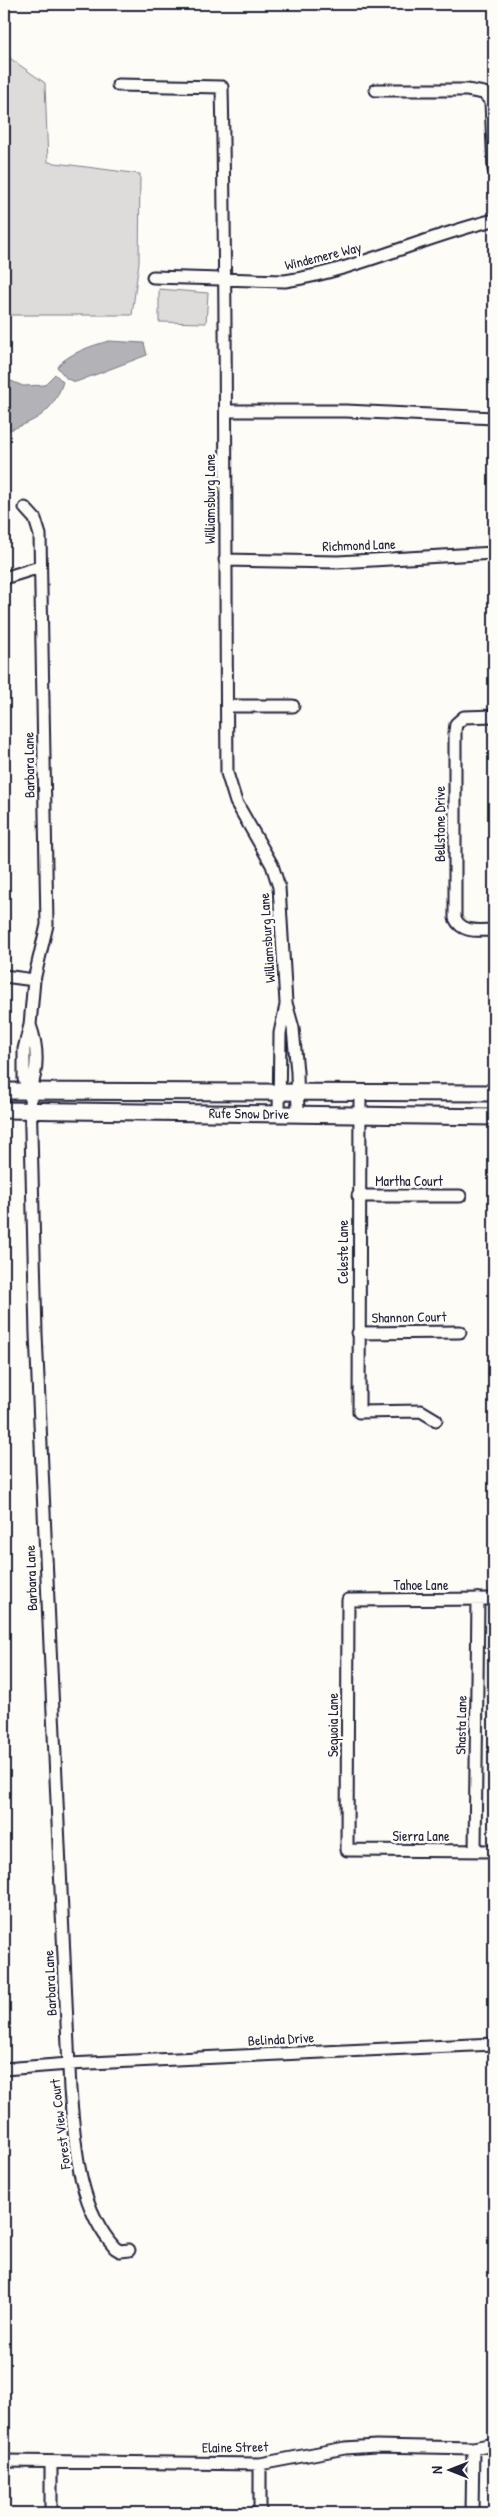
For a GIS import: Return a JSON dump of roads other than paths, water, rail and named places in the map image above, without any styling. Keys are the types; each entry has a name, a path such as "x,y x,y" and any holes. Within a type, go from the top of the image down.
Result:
{"main road":[{"name":"Rufe Snow Drive","path":"4,1091 494,1093"},
{"name":"Rufe Snow Drive","path":"4,1110 494,1117"}],"street":[{"name":"Williamsburg Lane","path":"118,85 222,87 226,280 225,560 227,773 236,802 272,865 279,887 286,1003 293,1028 298,1114"},
{"path":"376,90 467,90 484,92 491,102 494,170"},
{"name":"Windemere Way","path":"154,276 285,281 306,278 361,263 494,220"},
{"path":"226,411 346,411 494,418"},
{"name":"Barbara Lane","path":"24,508 35,519 40,535 46,925 34,980 30,1025 24,1049 24,1079 30,1091 37,1354 69,2064"},
{"name":"Richmond Lane","path":"225,560 338,562 494,553"},
{"path":"4,578 40,567"},
{"path":"227,706 293,706"},
{"name":"Bellstone Drive","path":"494,716 471,716 459,720 455,732 455,918 461,927 474,930 494,930"},
{"path":"4,976 34,980"},
{"name":"Williamsburg Lane","path":"279,1114 280,1033 286,1003"},
{"name":"Celeste Lane","path":"360,1093 358,1412 421,1412 436,1420"},
{"name":"Martha Court","path":"358,1196 460,1196"},
{"name":"Shannon Court","path":"358,1333 460,1332"},
{"name":"Shasta Lane","path":"475,1851 478,1599"},
{"name":"Tahoe Lane","path":"348,1600 494,1599"},
{"name":"Sequoia Lane","path":"347,1850 348,1600"},
{"name":"Sierra Lane","path":"347,1850 494,1852"},
{"name":"Belinda Drive","path":"4,2069 69,2064 494,2044"},
{"name":"Forest View Court","path":"69,2064 77,2155 92,2208 115,2248 120,2251 130,2250"},
{"name":"Elaine Street","path":"4,2462 260,2464 345,2448 376,2446 473,2448 494,2444"},
{"path":"472,2513 473,2448"},
{"path":"51,2513 52,2462"},
{"path":"260,2464 260,2513"}]}
